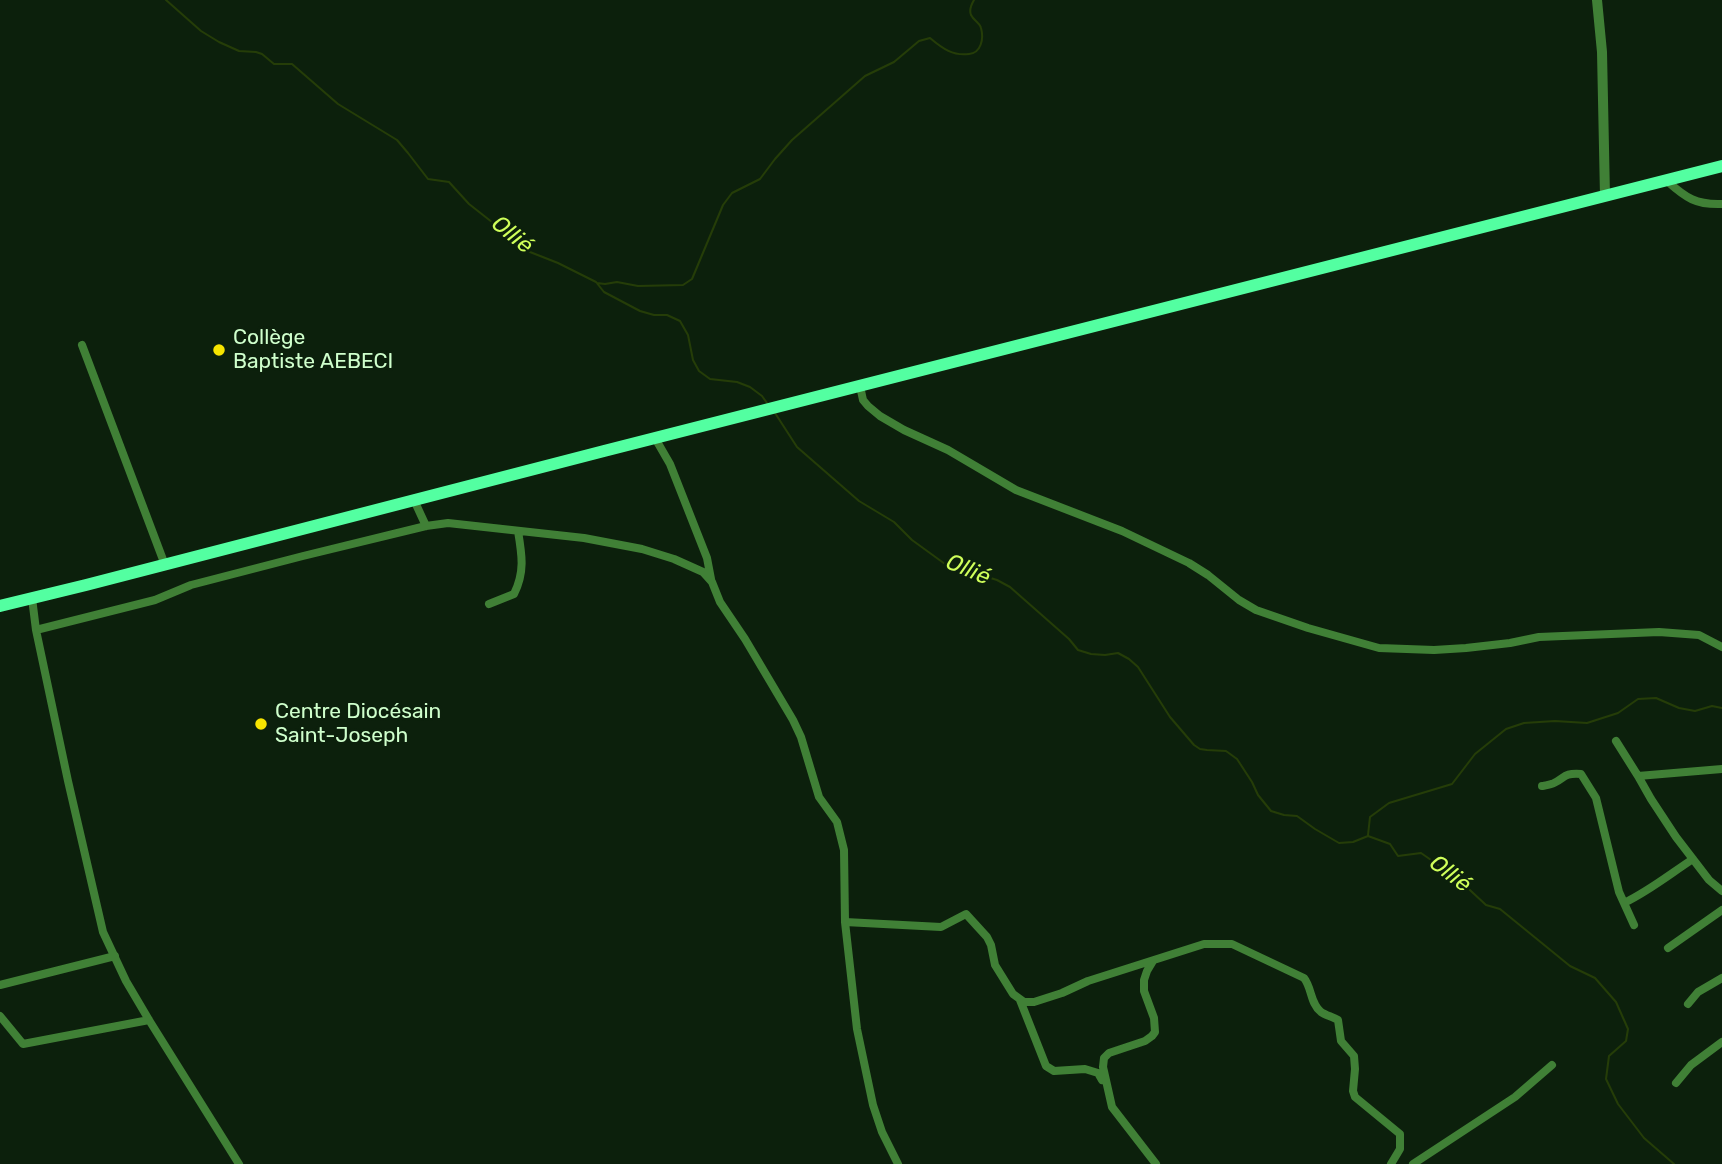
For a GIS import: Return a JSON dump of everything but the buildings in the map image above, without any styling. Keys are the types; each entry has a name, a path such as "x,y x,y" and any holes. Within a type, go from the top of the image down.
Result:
{"main road":[{"path":"0,606 1722,166"}],"street":[{"path":"1597,0 1602,52 1605,196"},
{"path":"1667,181 1684,196 1698,202 1722,204"},
{"path":"82,345 165,565"},
{"path":"860,386 863,400 868,406 904,430 948,450 1016,490 1122,531 1189,563 1256,610 1308,628 1379,648 1434,650 1510,643 1539,637 1659,632 1699,635 1722,648"},
{"path":"655,438 674,475 707,558 720,602 793,720 801,737 819,797 837,822 844,850 845,922 857,1029 873,1105 882,1132 898,1164"},
{"path":"414,500 426,526"},
{"path":"36,630 155,600 191,585 426,526 448,523 584,538 642,549 703,572 712,582"},
{"path":"489,604 514,594 521,580 522,554 518,531"},
{"path":"32,598 36,630 68,781 103,932 126,981 149,1020 240,1164"},
{"path":"1616,741 1651,799 1693,859 1709,880 1722,891"},
{"path":"1638,776 1722,769"},
{"path":"1542,786 1553,784 1562,776 1581,774 1596,798 1616,881 1634,925"},
{"path":"1624,903 1641,895 1693,859"},
{"path":"1668,948 1722,910"},
{"path":"845,922 940,927 966,914 987,937 995,965 1013,994 1024,1002 1034,1002 1141,963 1205,944 1232,944 1304,978 1314,1003 1321,1012 1338,1020 1341,1041 1354,1056 1355,1097 1400,1134 1399,1149 1391,1164"},
{"path":"0,985 115,956"},
{"path":"1153,961 1144,980 1144,991 1154,1018 1153,1037 1109,1054 1104,1058 1103,1067 1112,1107 1156,1164"},
{"path":"1688,1004 1698,992 1722,978"},
{"path":"1020,1000 1046,1066 1054,1072 1085,1069 1098,1073 1107,1088"},
{"path":"0,1016 23,1044 149,1020"},
{"path":"1676,1083 1691,1065 1722,1042"},
{"path":"1413,1164 1515,1097 1552,1065"}],"waterway":[{"name":"Ollié","path":"166,0 201,31 219,42 239,51 262,54 274,64 292,64 338,104 397,140 428,179 449,182 469,204 530,252 596,282 604,292 640,311 667,315 680,321 688,335 693,360 699,371 710,379 737,382 750,387 767,403"},
{"path":"597,283 683,285 692,279 723,205 732,193 760,179 792,140 865,76 894,62 919,41 930,38 953,53 969,54 976,51 981,45 982,37 980,26 970,13 974,0"},
{"name":"Ollié","path":"775,413 797,447 859,501 894,522 912,540 945,564 997,580 1010,587 1078,650 1091,654 1118,653 1129,659 1138,667 1170,717 1194,745 1200,749 1226,751 1237,759 1258,795 1271,811 1297,816 1339,843 1353,842 1368,836 1390,844 1398,856 1421,853 1457,878 1486,905 1500,909 1570,966 1595,978 1616,1002 1628,1029 1626,1041 1609,1056 1606,1079 1618,1104 1644,1138 1674,1164"},
{"path":"1368,835 1370,817 1389,803 1452,784 1475,754 1506,729 1524,723 1587,723 1618,713 1638,699 1656,698 1679,708 1695,711 1712,706 1722,708"}],"place":[{"name":"Collège Baptiste AEBECI","path":"219,350"},
{"name":"Centre Diocésain Saint-Joseph","path":"261,724"}]}
